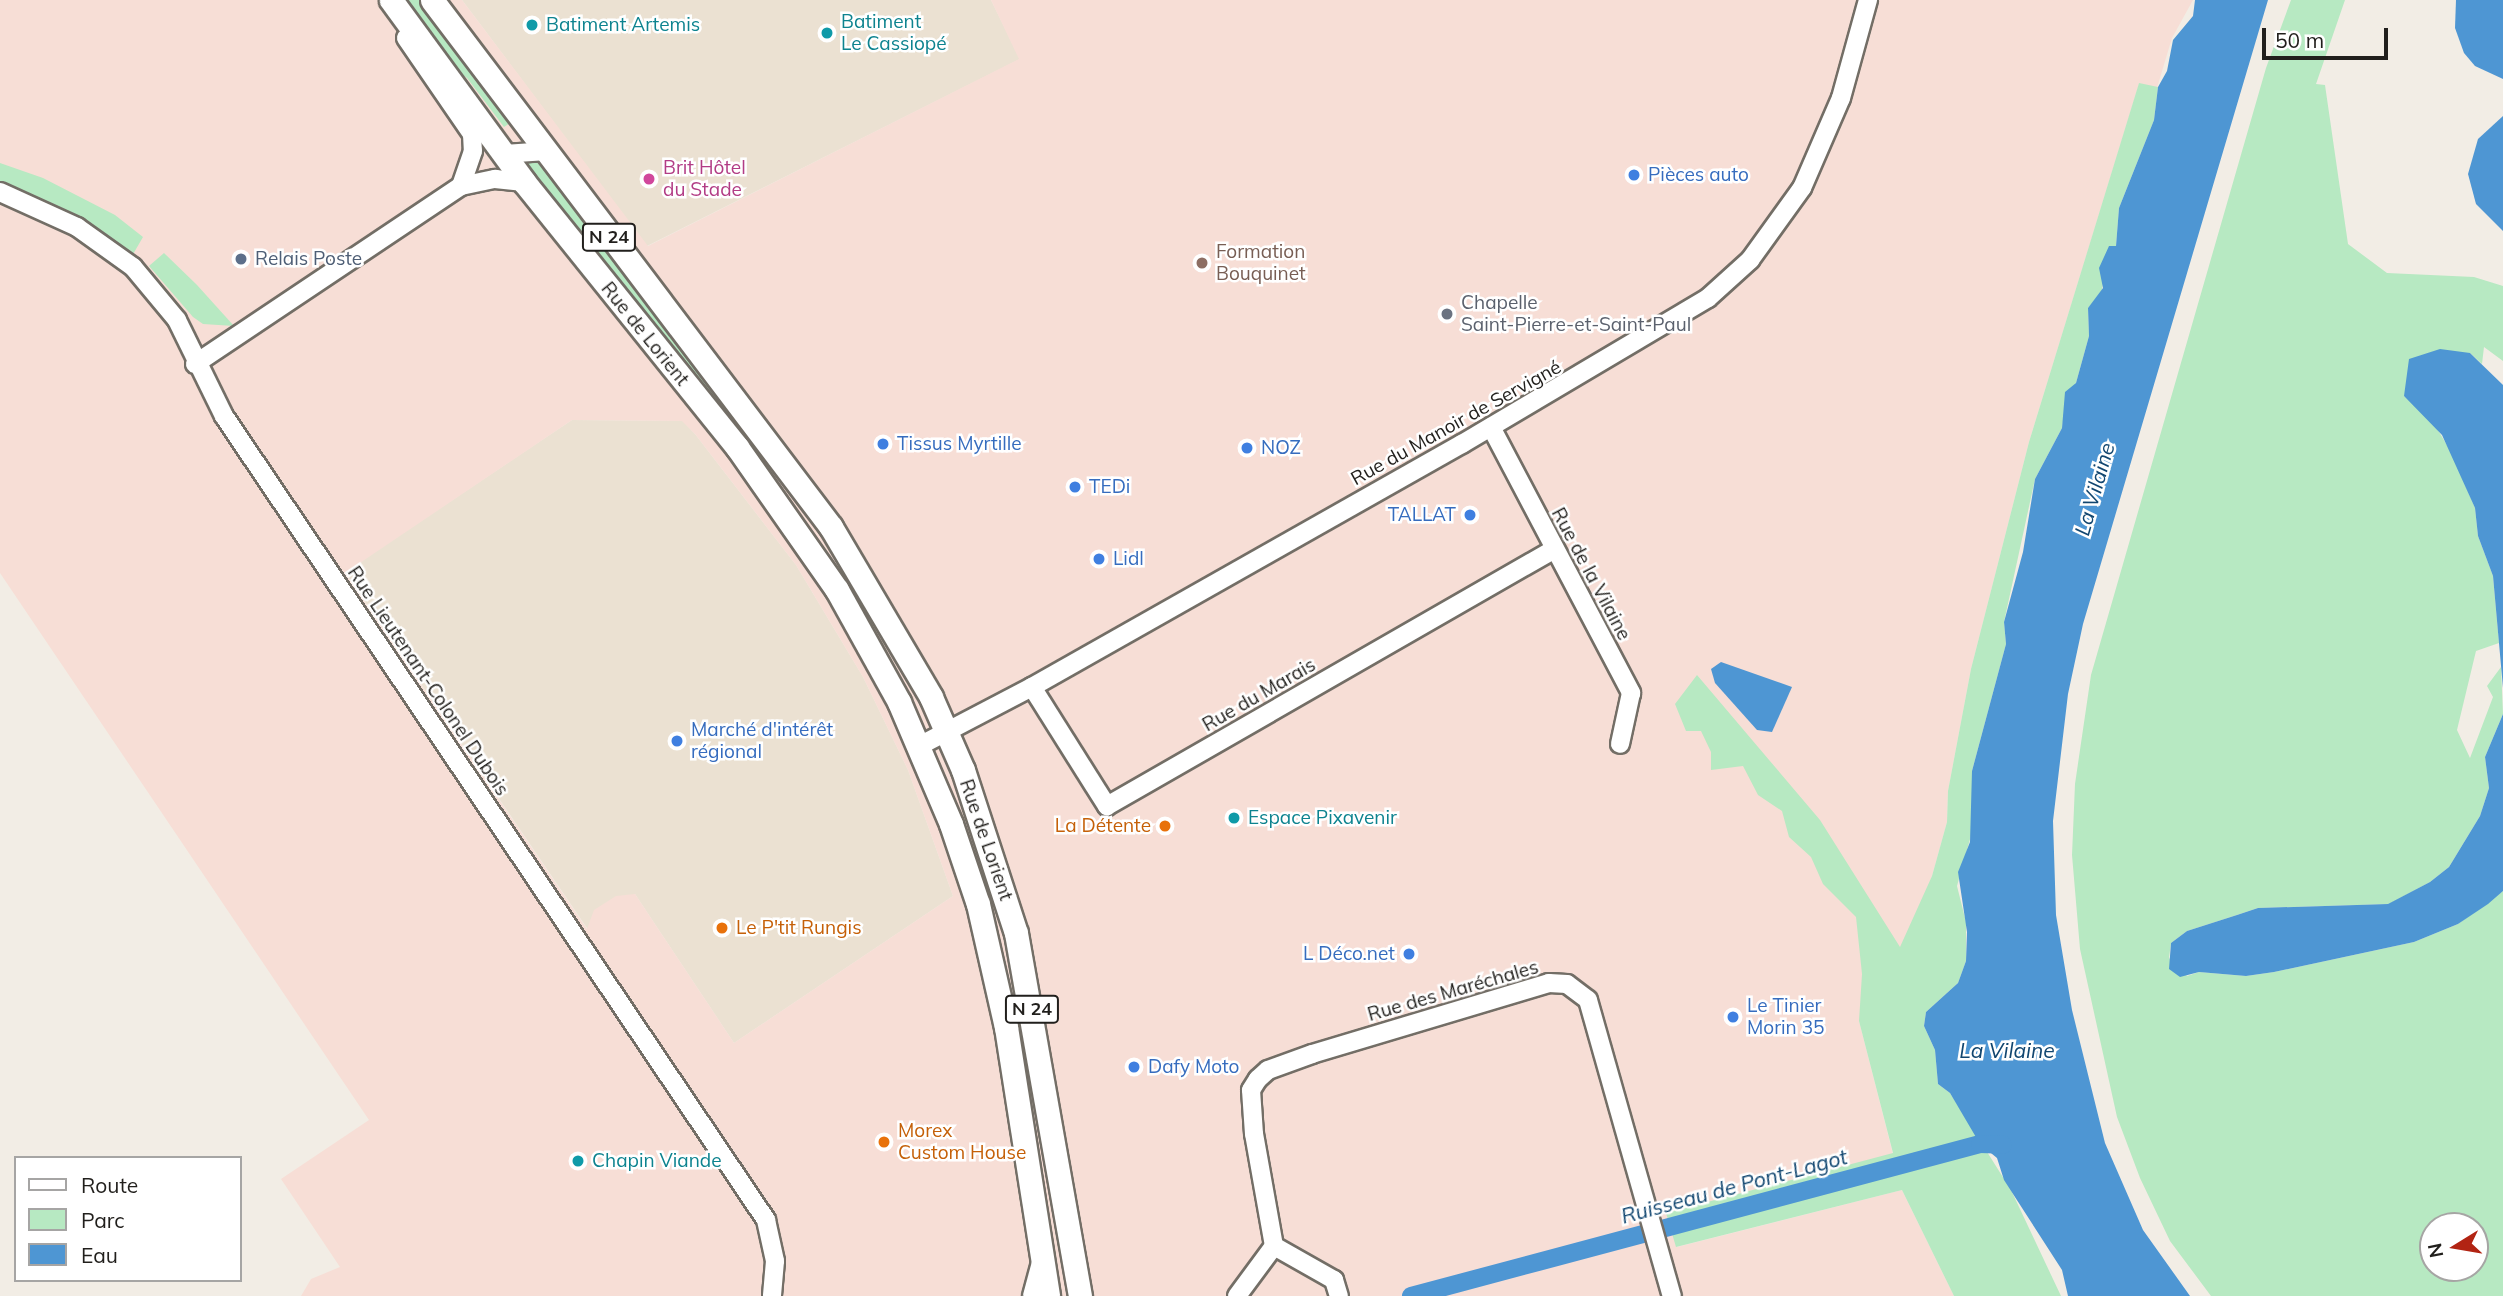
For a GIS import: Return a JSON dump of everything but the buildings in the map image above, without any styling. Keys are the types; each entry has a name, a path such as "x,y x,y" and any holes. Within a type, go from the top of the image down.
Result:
{"main road":[{"name":"Rue de Lorient","path":"432,0 542,151 762,435 865,578 947,732 995,861 1022,957 1080,1296"},
{"name":"Rue de Lorient","path":"397,9 524,182 737,447 837,590 919,746 978,904 1006,1027 1048,1296"},
{"path":"1006,1027 1034,1022"}],"street":[{"name":"Rue du Manoir de Servigné","path":"919,746 1032,687 1491,427 1667,326 1708,299 1750,260 1802,188 1841,99 1868,0"},
{"name":"Rue de Lorient","path":"397,9 405,38 472,134 473,151 461,186"},
{"path":"503,154 542,151"},
{"path":"195,364 461,186 495,179 524,182"},
{"name":"Rue Lieutenant-Colonel Dubois","path":"0,192 77,227 139,271 177,320 195,364 224,416 356,615 601,970 766,1220 775,1261 772,1296"},
{"name":"Rue de la Vilaine","path":"1491,427 1553,550 1631,693 1620,744"},
{"path":"737,447 762,435"},
{"name":"Rue du Marais","path":"1032,687 1107,806 1553,550"},
{"name":"Rue des Maréchales","path":"1274,1247 1254,1135 1251,1090 1268,1070 1312,1054 1549,984 1567,984 1588,1000 1672,1296"},
{"path":"1237,1296 1274,1247 1334,1280 1339,1296"},
{"path":"1032,1296 1042,1255"}],"shaded area":[{"path":"0,0 462,0 648,246 1019,59 991,0 2193,0 2172,38 2157,88 2139,84 2029,442 1971,669 1948,791 1947,822 1932,876 1901,966 1859,1021 1893,1154 1667,1214 1677,1247 1902,1190 1954,1296 301,1296 311,1279 340,1267 281,1179 369,1120 0,573","holes":["572,420 682,421 695,434 796,565 863,677 908,770 953,896 734,1043 635,894 616,896 594,910 587,929 345,573"]},
{"path":"462,0 991,0 1020,59 647,246"},
{"name":"Marché d'intérêt régional","path":"572,420 683,421 695,434 796,565 863,677 908,770 953,896 734,1043 635,894 589,931 345,572"}],"green space":[{"path":"404,0 427,0 510,123 504,127 467,78 451,67"},
{"path":"2291,0 2345,0 2316,84 2325,85 2348,244 2387,273 2474,277 2503,286 2503,361 2484,347 2482,364 2470,353 2404,396 2432,420 2451,452 2475,508 2478,536 2493,576 2499,643 2476,651 2457,730 2470,758 2493,697 2487,686 2501,667 2503,714 2485,757 2489,788 2480,816 2449,867 2430,882 2389,904 2258,908 2187,931 2171,943 2169,958 2187,976 2199,972 2246,976 2274,972 2414,942 2458,924 2503,891 2503,1296 2211,1296 2170,1241 2140,1178 2117,1117 2080,949 2072,855 2075,784 2091,675 2266,68"},
{"path":"2139,83 2158,87 2154,120 2119,208 2116,246 2108,255 2101,295 2088,308 2089,336 2076,383 2066,401 2062,428 2035,479 2004,622 2006,644 1972,771 1972,832 1957,886 1966,922 1966,961 1958,983 1926,1012 1924,1026 1935,1050 1938,1084 1950,1093 2011,1190 2061,1296 1954,1296 1902,1190 1676,1247 1666,1213 1893,1153 1859,1021 1862,974 1856,917 1823,884 1811,857 1789,837 1782,811 1758,795 1743,766 1711,770 1711,752 1701,731 1686,731 1675,704 1697,675 1820,820 1900,947 1932,876 1947,822 1948,791 1971,669 2029,442"},
{"path":"518,156 537,158 741,430 731,431"},
{"path":"0,163 43,178 115,215 143,237 132,256 46,201 0,184"},
{"path":"164,253 234,326 203,324 193,317 149,266"}],"water":[{"name":"La Vilaine","path":"2195,0 2268,0 2083,624 2068,694 2053,821 2056,915 2072,1010 2105,1143 2143,1230 2190,1296 2068,1296 2062,1270 2004,1180 1997,1158 1980,1144 1950,1093 1938,1084 1935,1050 1924,1026 1926,1012 1958,983 1966,961 1967,932 1958,872 1970,842 1972,771 2006,644 2004,622 2023,552 2035,479 2062,428 2065,392 2076,383 2089,336 2088,308 2103,288 2099,268 2109,246 2116,246 2119,208 2154,120 2158,87 2167,71 2173,40 2193,16"},
{"path":"2456,0 2503,0 2503,79 2475,66 2464,53 2455,28"},
{"path":"2503,116 2503,231 2476,204 2468,174 2478,139"},
{"path":"2440,349 2470,353 2503,385 2503,688 2493,576 2478,536 2475,508 2442,435 2404,396 2409,359"},
{"path":"1721,662 1792,687 1772,732 1757,730 1715,683 1711,669"},
{"path":"2503,714 2503,891 2488,904 2458,924 2414,942 2274,972 2246,976 2199,972 2180,977 2169,969 2171,943 2187,931 2258,908 2388,904 2430,882 2449,867 2480,816 2489,788 2485,757"}],"waterway":[{"name":"Ruisseau de Pont-Lagot","path":"1411,1296 1980,1144 2003,1145"}],"place":[{"name":"Batiment Artemis","path":"532,25"},
{"name":"Batiment Le Cassiopé","path":"827,33"},
{"name":"Pièces auto","path":"1634,175"},
{"name":"Brit Hôtel du Stade","path":"649,179"},
{"name":"Relais Poste","path":"241,259"},
{"name":"Formation Bouquinet","path":"1202,263"},
{"name":"Chapelle Saint-Pierre-et-Saint-Paul","path":"1447,314"},
{"name":"Tissus Myrtille","path":"883,444"},
{"name":"NOZ","path":"1247,448"},
{"name":"TEDi","path":"1075,487"},
{"name":"TALLAT","path":"1470,515"},
{"name":"Lidl","path":"1099,559"},
{"name":"Marché d'intérêt régional","path":"677,741"},
{"name":"Espace Pixavenir","path":"1234,818"},
{"name":"La Détente","path":"1165,826"},
{"name":"Le P'tit Rungis","path":"722,928"},
{"name":"L Déco.net","path":"1409,954"},
{"name":"Le Tinier Morin 35","path":"1733,1017"},
{"name":"Dafy Moto","path":"1134,1067"},
{"name":"Morex Custom House","path":"884,1142"},
{"name":"Chapin Viande","path":"578,1161"}]}
